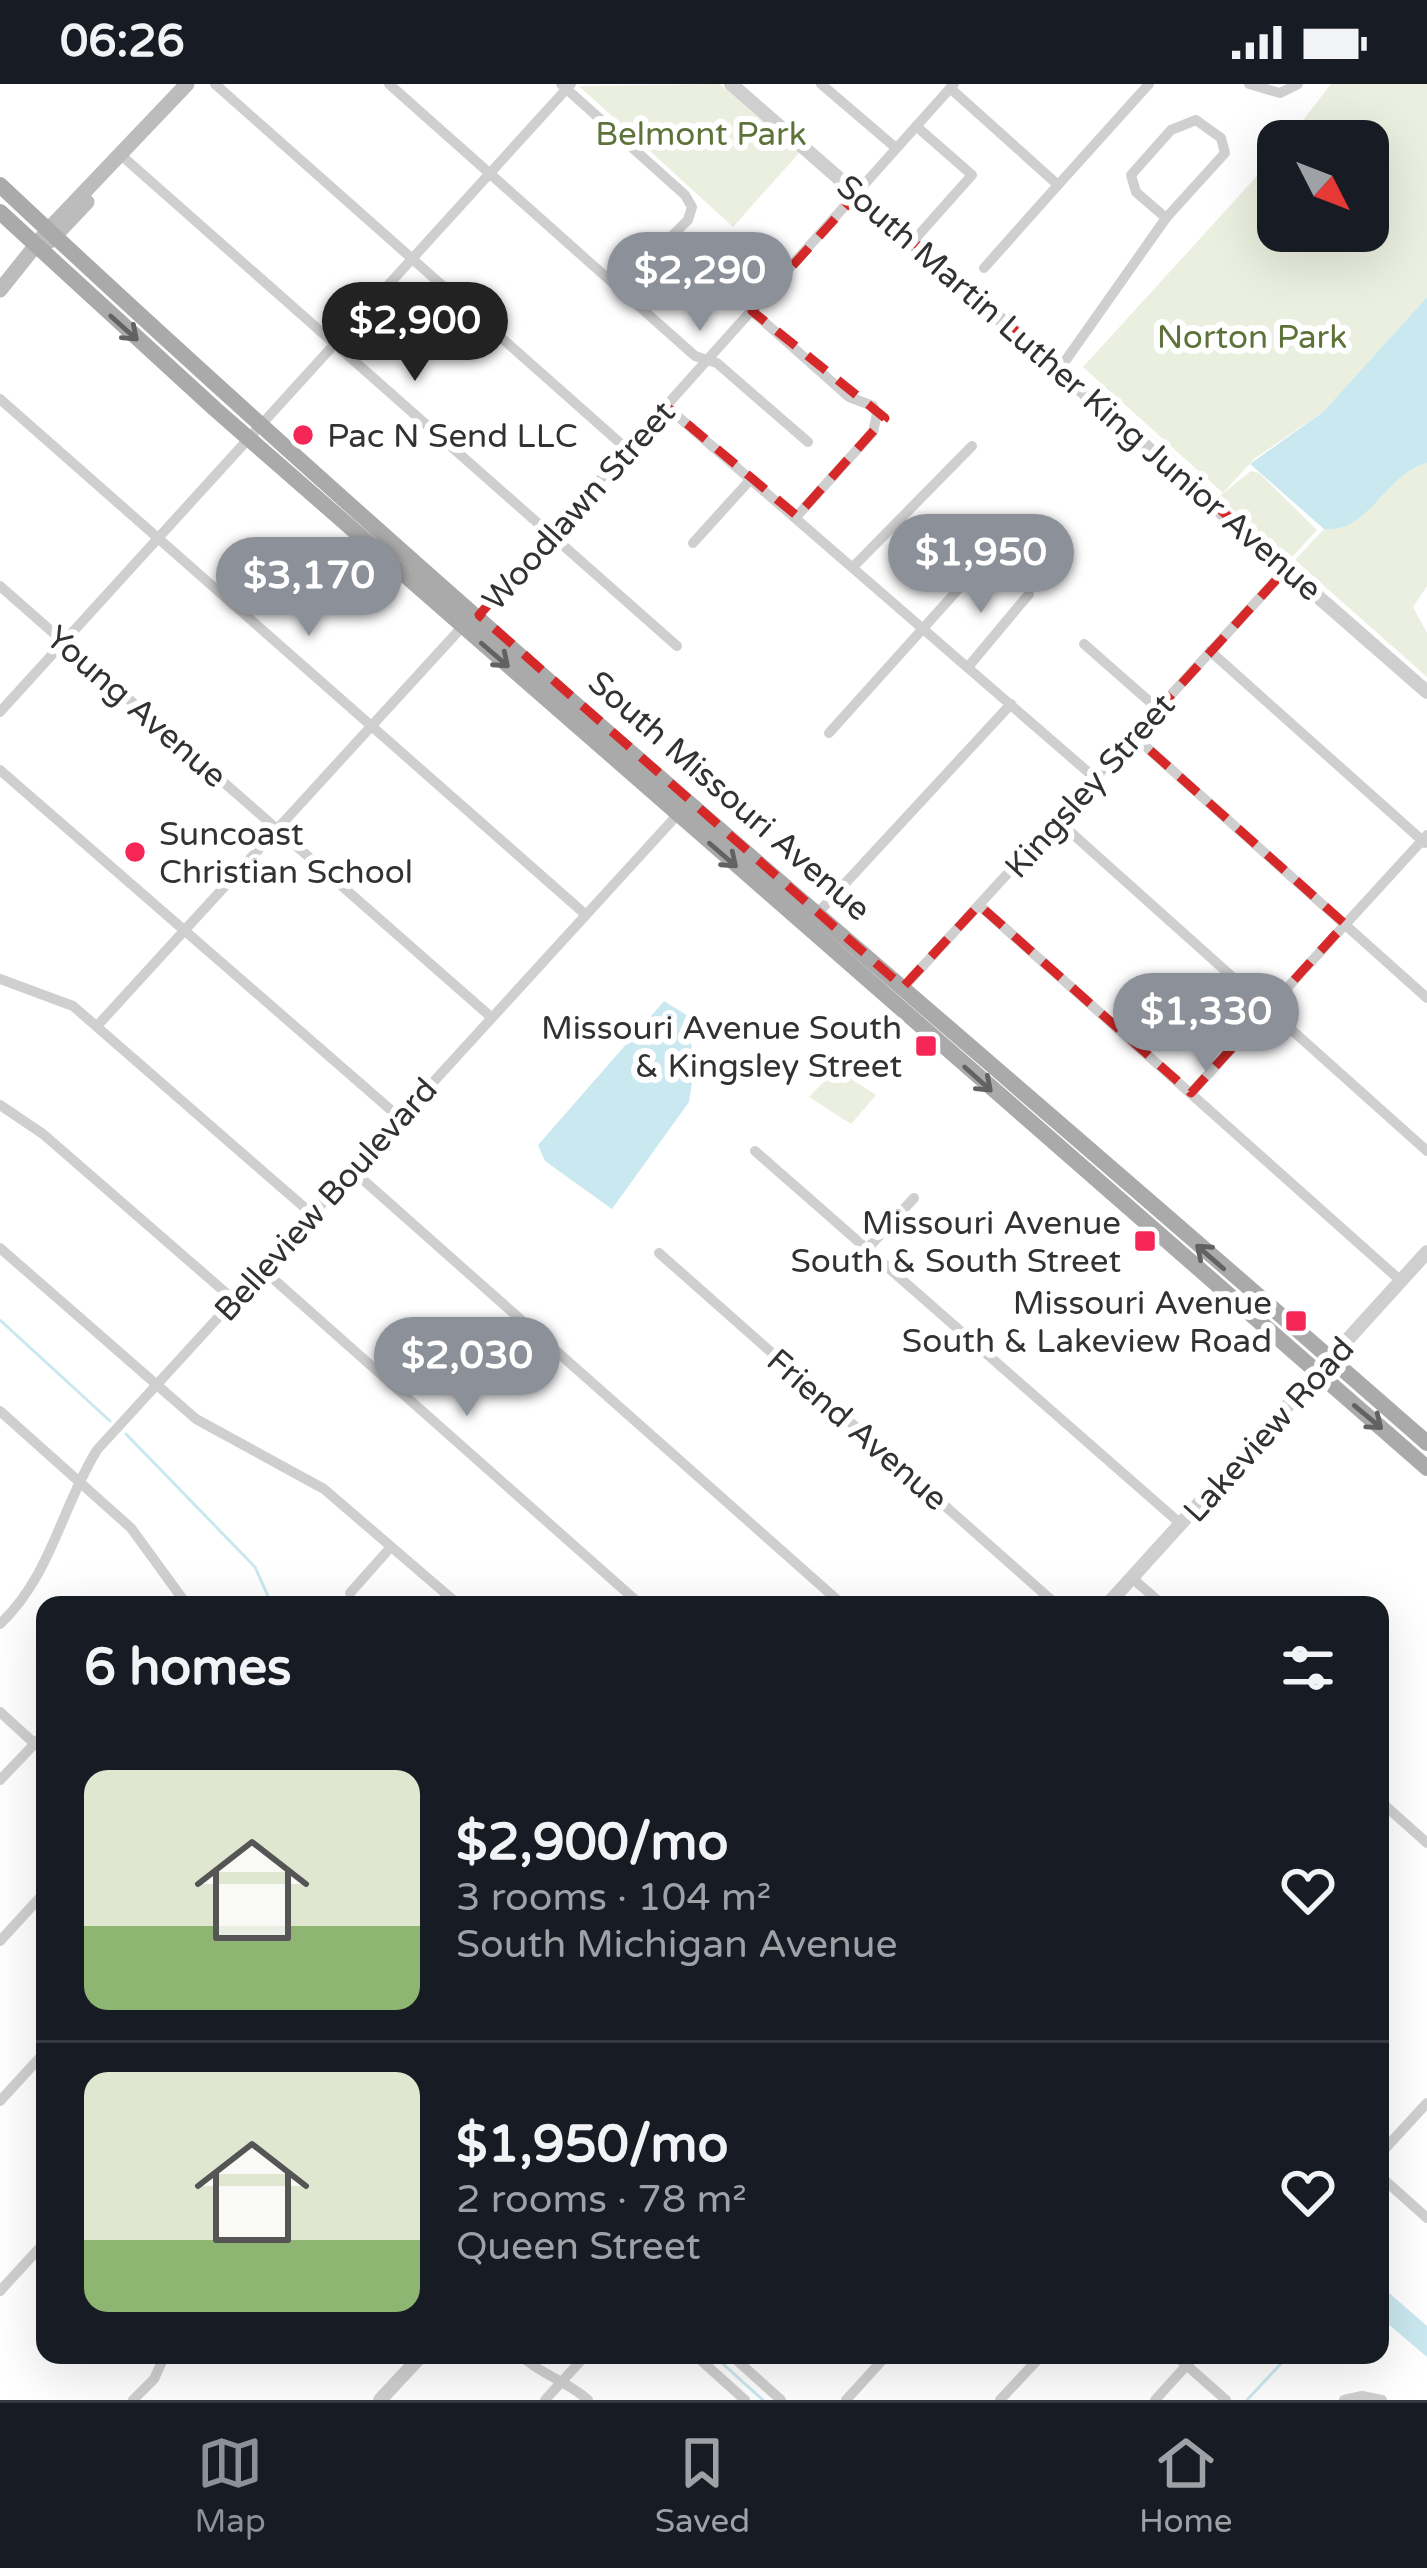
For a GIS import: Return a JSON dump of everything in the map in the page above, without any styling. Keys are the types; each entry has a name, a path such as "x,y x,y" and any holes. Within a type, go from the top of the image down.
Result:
{"main road":[{"path":"0,290 187,84"},
{"name":"South Missouri Avenue","path":"0,185 479,615 684,808"},
{"name":"South Missouri Avenue","path":"0,212 249,439 463,626 684,808 1324,1369 1427,1468"},
{"name":"South Missouri Avenue","path":"1324,1369 1427,1443"}],"street":[{"path":"215,84 628,450"},
{"path":"388,84 695,356 708,360 808,442"},
{"name":"South Martin Luther King Junior Avenue","path":"731,84 915,239 1427,692"},
{"path":"821,84 896,148"},
{"path":"984,268 1149,84"},
{"path":"1250,84 1280,93 1298,84"},
{"path":"0,712 264,426 566,86 685,194 692,207 688,220 618,289"},
{"path":"952,86 1058,184"},
{"name":"Woodlawn Street","path":"98,1026 551,536 952,86"},
{"path":"1060,367 1166,218 1225,153 1221,138 1196,120 1171,130 1131,175 1136,192 1166,218"},
{"path":"915,239 972,175 916,126"},
{"path":"122,156 676,646"},
{"path":"752,311 849,397 873,406 878,422 797,516"},
{"path":"0,399 586,914"},
{"path":"667,407 1096,778"},
{"path":"854,566 972,446"},
{"path":"693,543 751,478"},
{"path":"829,733 1017,524"},
{"name":"Kingsley Street","path":"897,995 1287,568"},
{"name":"Young Avenue","path":"0,586 491,1017"},
{"path":"968,667 1029,595"},
{"path":"1084,644 1158,709"},
{"path":"1191,1093 1425,840 1210,651"},
{"path":"812,920 1011,704"},
{"path":"1133,736 1427,998"},
{"path":"0,770 399,1118"},
{"name":"Belleview Boulevard","path":"0,1624 32,1589 97,1450 684,808"},
{"path":"1057,820 1427,1151"},
{"path":"979,905 1401,1281"},
{"path":"0,980 50,995 98,1026 311,1214"},
{"path":"0,1105 44,1134 233,1299"},
{"path":"755,1151 1182,1525"},
{"path":"352,1170 833,1596"},
{"path":"868,1248 914,1198"},
{"path":"0,1248 155,1384 237,1446 324,1489 448,1596"},
{"name":"Lakeview Road","path":"1115,1596 1427,1252"},
{"name":"Friend Avenue","path":"659,1253 1048,1596"},
{"path":"261,1268 631,1596"},
{"path":"0,1411 149,1547 181,1596"},
{"path":"350,1593 390,1548"},
{"path":"1132,1578 1153,1596"},
{"path":"0,1712 34,1743 0,1780"},
{"path":"1389,1809 1427,1843"},
{"path":"0,1941 36,1902"},
{"path":"0,2102 36,2062"},
{"path":"1389,2144 1427,2103"},
{"path":"1389,2184 1427,2218"},
{"path":"0,2291 36,2252"},
{"path":"133,2400 154,2379 160,2364"},
{"path":"380,2400 414,2364"},
{"path":"530,2364 546,2379 588,2400"},
{"path":"545,2400 578,2364"},
{"path":"704,2364 745,2400"},
{"path":"742,2364 781,2400"},
{"path":"846,2400 879,2364"},
{"path":"1000,2400 1034,2364"},
{"path":"1155,2400 1187,2364"},
{"path":"1194,2364 1226,2400"},
{"path":"1344,2400 1382,2400"}],"highlighted area":[{"path":"858,193 1287,568 1134,736 1345,924 1191,1093 979,905 903,987 479,615 667,407 797,516 885,418 752,311"}],"green space":[{"name":"Belmont Park","path":"720,84 799,153 733,227 579,86"},
{"name":"Norton Park","path":"1331,84 1427,84 1427,297 1323,412 1254,459 1223,493 1083,367 1257,176 1257,252 1389,252 1389,120 1303,120"},
{"path":"1106,394 1220,496 1251,471 1259,473 1317,530 1292,557 1293,564"},
{"path":"1427,463 1427,586 1413,607 1427,633 1427,677 1295,560 1324,529 1349,524 1412,467"},
{"path":"836,1069 876,1095 851,1124 809,1097"}],"water":[{"path":"1427,297 1427,463 1400,478 1353,522 1324,529 1250,464 1323,412"},
{"path":"664,1001 688,1016 694,1069 689,1102 612,1209 545,1161 538,1145"},
{"path":"1389,2293 1427,2326 1427,2357 1389,2325"}],"waterway":[{"path":"0,1320 110,1421"},
{"path":"126,1434 255,1567 268,1596"},
{"path":"723,2364 763,2400"},
{"path":"1247,2400 1281,2364"}],"place":[{"name":"Pac N Send LLC","path":"303,435"},
{"name":"Suncoast Christian School","path":"135,852"},
{"name":"Missouri Avenue South & Kingsley Street","path":"926,1046"},
{"name":"Missouri Avenue South & South Street","path":"1145,1241"},
{"name":"Missouri Avenue South & Lakeview Road","path":"1296,1321"}]}
